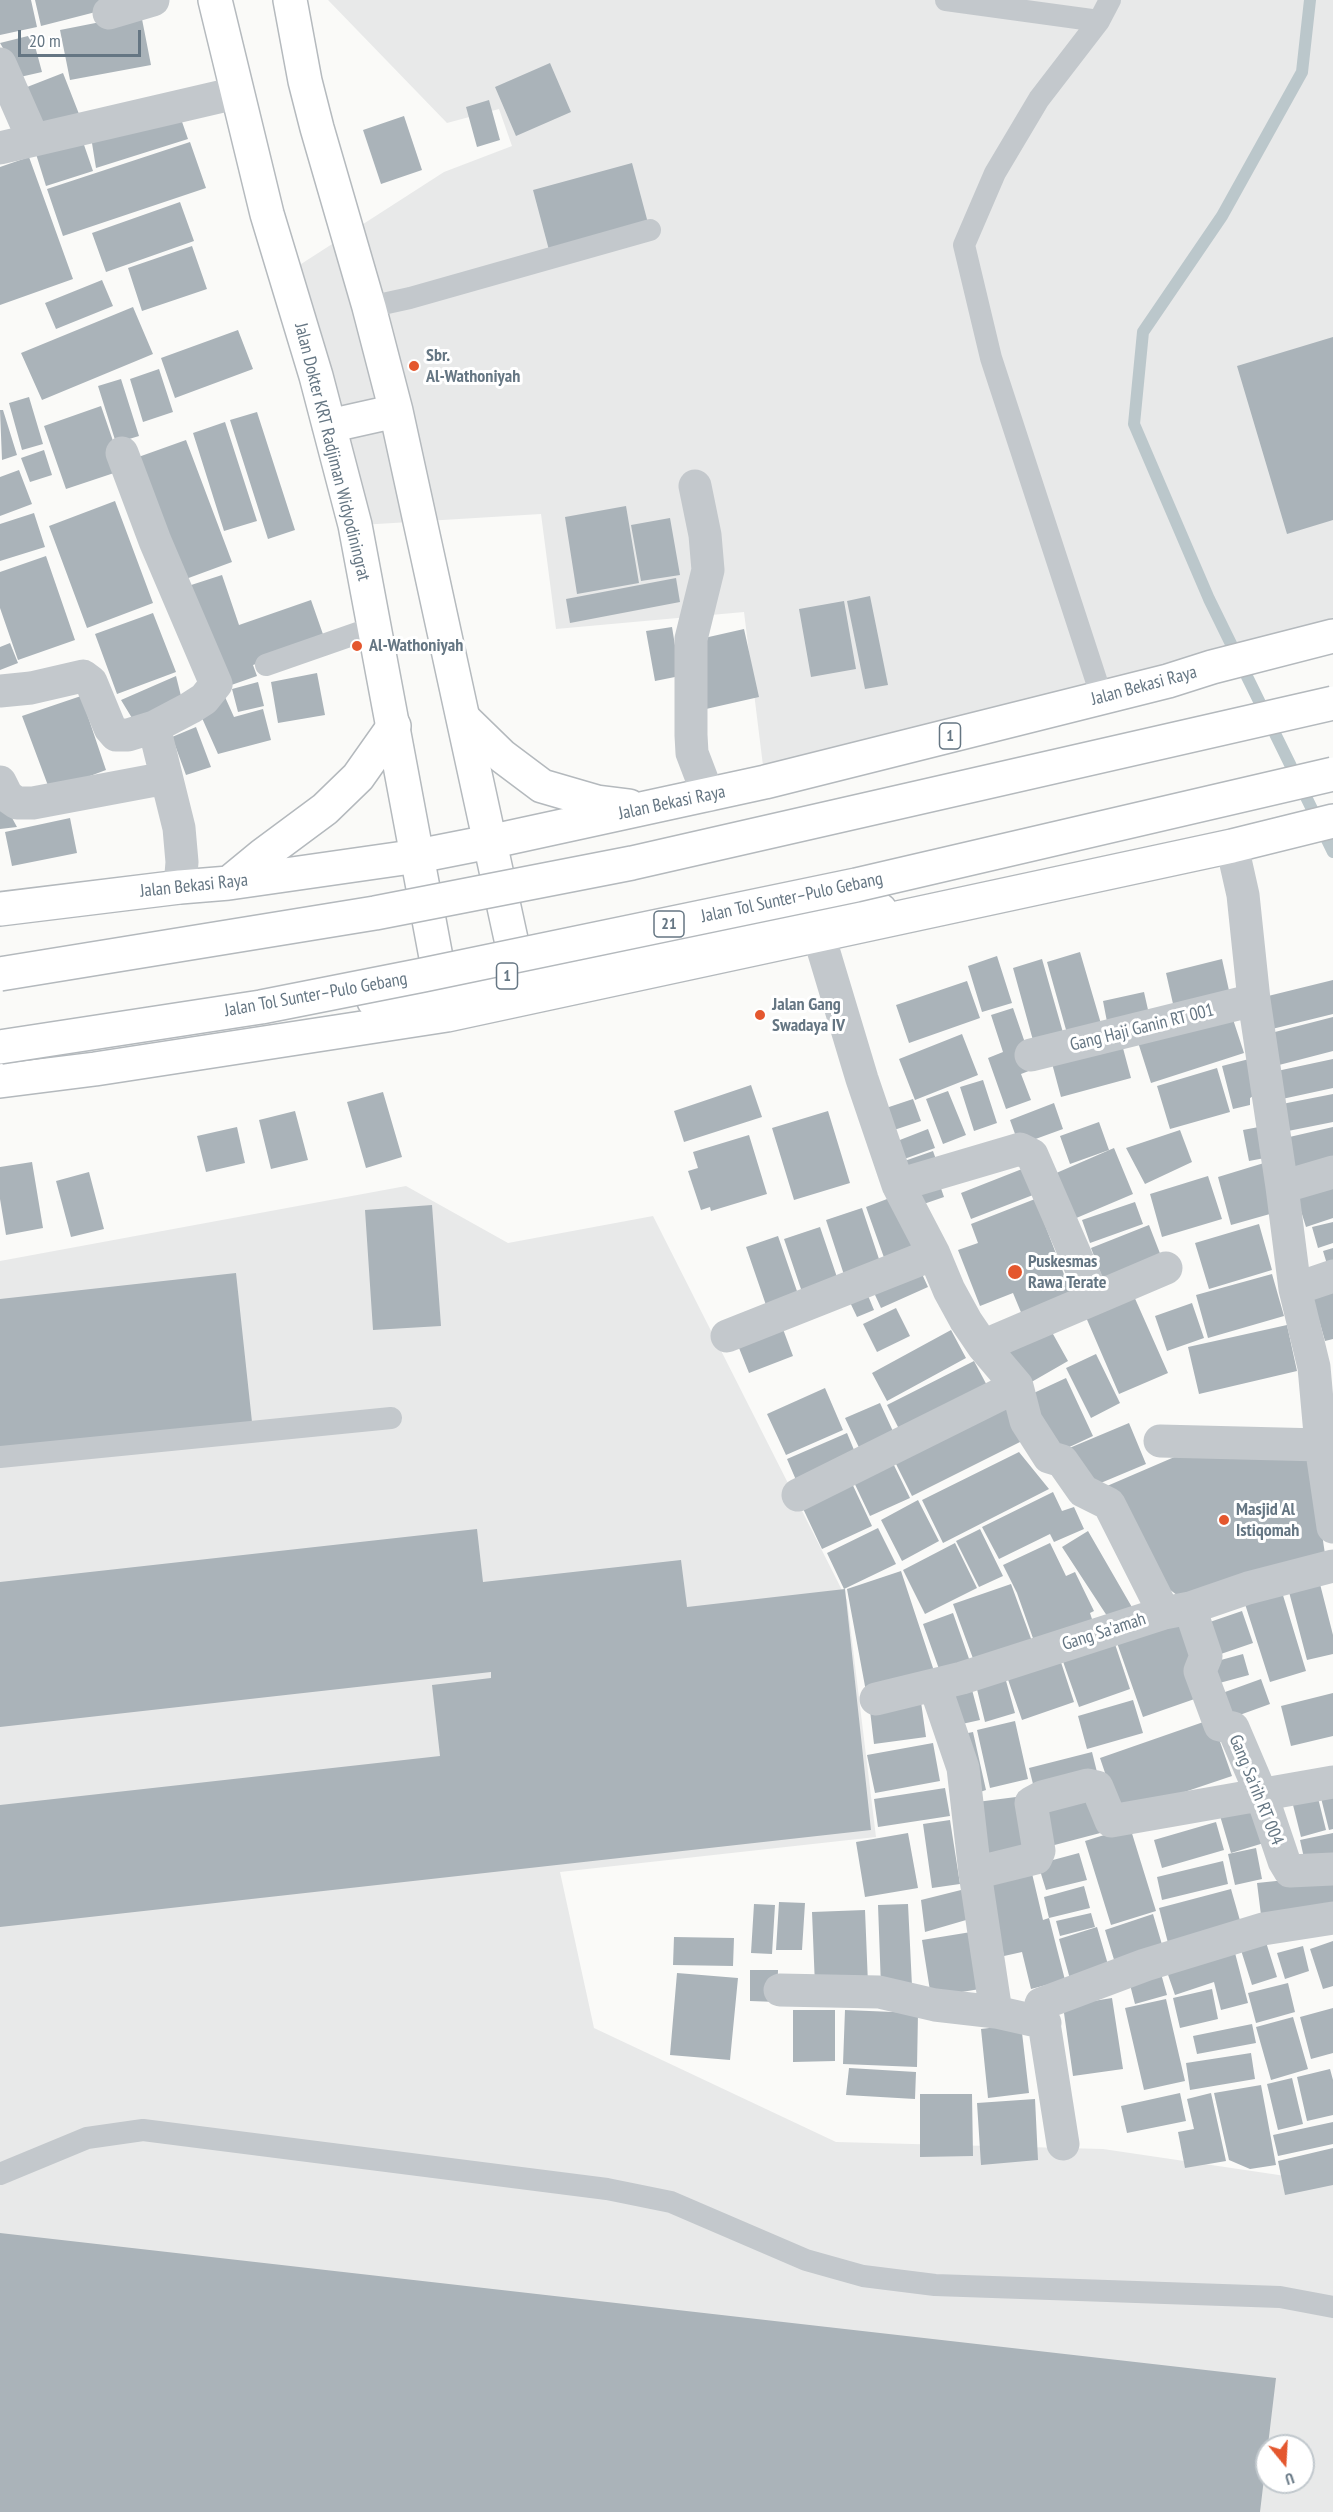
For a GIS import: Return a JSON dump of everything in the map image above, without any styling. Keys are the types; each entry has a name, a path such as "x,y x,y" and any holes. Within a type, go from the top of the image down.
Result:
{"main road":[{"name":"Jalan Dokter KRT Radjiman Widyodiningrat","path":"215,0 267,213 316,376 355,525 444,1002"},
{"path":"290,0 316,128 369,307 396,411 521,986"},
{"path":"328,426 396,411"},
{"name":"Jalan Bekasi Raya","path":"0,909 180,886 229,883 418,856 489,842 698,798 1102,698 1333,636"},
{"path":"0,974 375,913 632,863 1333,703"},
{"path":"464,719 502,756 542,786 597,802 637,807 698,798"},
{"path":"229,883 325,809 358,777 394,726"},
{"name":"Jalan Tol Sunter–Pulo Gebang","path":"0,1047 261,1006 423,975 856,885 1333,774"},
{"name":"1","path":"0,1081 95,1069 521,986 819,936 1244,843 1333,821"},
{"name":"1","path":"521,986 832,908 924,912"}],"street":[{"path":"110,13 153,0"},
{"path":"0,64 33,139"},
{"path":"0,148 236,93"},
{"path":"0,691 31,688 84,676 90,682 110,728 116,735 128,735 154,727 204,699 216,684 155,542 122,453"},
{"path":"695,486 705,535 708,570 691,639 691,730 698,798"},
{"path":"154,727 179,828 183,862 180,886"},
{"path":"0,782 7,796 17,803 33,803 166,778"},
{"path":"1244,843 1243,895 1254,1000 1295,1289 1314,1367 1321,1445 1333,1527"},
{"path":"819,936 862,1079 898,1185 934,1254 949,1290 983,1346 1017,1386 1026,1421 1049,1457 1062,1461 1083,1491 1109,1504 1177,1610"},
{"name":"Gang Haji Ganin RT 001","path":"1031,1055 1254,1000"},
{"path":"898,1185 1020,1149 1032,1155 1094,1298"},
{"path":"1282,1187 1333,1172"},
{"path":"727,1336 934,1254"},
{"path":"983,1346 1166,1268"},
{"path":"1295,1289 1333,1276"},
{"path":"798,1495 1017,1386"},
{"path":"1160,1441 1321,1445"},
{"name":"Gang Sa'amah","path":"876,1699 935,1686 1248,1588 1333,1566"},
{"name":"Gang Sa'rih RT 004","path":"1177,1610 1206,1656 1200,1671 1220,1725 1233,1728 1262,1796 1284,1861 1290,1871 1333,1869"},
{"path":"935,1686 963,1768 975,1873 996,2012"},
{"path":"975,1873 1036,1858 1039,1851 1031,1803 1042,1797 1088,1785 1097,1787 1111,1821 1333,1782"},
{"path":"1063,2144 1041,2004 1145,1965 1263,1929 1333,1918"},
{"path":"780,1990 879,1992 935,2005 996,2012 1045,2023"}],"lane":[{"path":"946,0 1099,21"},
{"path":"1102,698 991,358 964,245 995,173 1039,99 1099,21 1110,0"},
{"path":"369,307 410,298 650,230"},
{"path":"266,665 375,627"},
{"path":"0,1457 391,1419"},
{"path":"0,2174 87,2138 143,2130 618,2191 671,2202 806,2260 864,2276 935,2285 1280,2297 1333,2307"}],"shaded area":[{"path":"328,0 1333,0 1333,636 765,782 744,612 556,629 541,514 344,526 270,284 444,172 512,146 499,109 447,123"},
{"path":"406,1186 508,1243 653,1216 847,1600 876,1837 560,1872 594,2028 836,2142 1103,2149 1333,2183 1333,2512 0,2512 0,1261"}],"building":[{"path":"0,0 31,0 37,27 0,35"},
{"path":"35,0 122,0 123,5 41,26"},
{"path":"141,14 151,65 70,80 60,30"},
{"path":"32,35 42,72 20,77 0,43"},
{"path":"550,63 571,112 516,136 495,87"},
{"path":"63,73 79,114 37,131 22,89"},
{"path":"489,100 500,140 477,147 466,107"},
{"path":"180,116 188,139 96,168 91,137"},
{"path":"404,116 422,170 381,184 363,130"},
{"path":"82,139 93,171 46,186 36,154"},
{"path":"190,142 206,188 63,236 47,189"},
{"path":"29,157 73,279 0,305 0,167"},
{"path":"632,163 648,223 549,250 533,190"},
{"path":"180,202 194,241 106,272 92,233"},
{"path":"192,246 207,289 142,311 128,268"},
{"path":"102,280 113,306 56,329 45,303"},
{"path":"133,307 153,354 42,400 21,353"},
{"path":"238,330 253,369 175,398 161,358"},
{"path":"1333,337 1333,520 1287,534 1237,366"},
{"path":"159,369 173,412 143,422 130,379"},
{"path":"121,379 139,436 116,443 98,386"},
{"path":"29,397 43,444 22,450 9,403"},
{"path":"101,406 123,470 66,489 44,426"},
{"path":"0,410 3,410 17,455 2,460"},
{"path":"257,412 295,530 268,539 230,420"},
{"path":"225,422 257,521 224,531 193,433"},
{"path":"186,440 232,562 175,583 130,460"},
{"path":"44,450 52,475 30,482 21,458"},
{"path":"19,470 32,504 0,516 0,477"},
{"path":"115,501 153,603 87,628 49,526"},
{"path":"626,506 639,583 577,594 565,517"},
{"path":"34,513 45,547 0,561 0,524"},
{"path":"670,518 680,575 641,581 631,525"},
{"path":"46,556 75,640 18,660 0,608 0,572"},
{"path":"222,575 239,625 311,600 325,640 253,665 257,676 220,689 185,587"},
{"path":"676,578 680,602 570,623 566,599"},
{"path":"870,596 888,685 865,689 847,601"},
{"path":"844,601 856,669 811,677 799,609"},
{"path":"153,613 176,672 117,694 95,634"},
{"path":"672,627 680,676 655,681 646,631"},
{"path":"744,629 759,697 706,709 691,641"},
{"path":"10,643 18,663 0,670 0,647"},
{"path":"317,673 325,715 278,723 271,682"},
{"path":"176,676 182,700 135,723 121,700"},
{"path":"258,682 264,706 238,712 232,689"},
{"path":"81,696 106,770 50,791 22,716"},
{"path":"225,697 234,717 263,709 271,740 218,754 198,709"},
{"path":"196,727 211,767 186,775 172,737"},
{"path":"0,796 17,827 0,829"},
{"path":"70,818 77,853 12,866 5,832"},
{"path":"1080,952 1104,1034 1070,1044 1047,962"},
{"path":"997,956 1012,1003 982,1012 968,966"},
{"path":"1042,959 1064,1036 1034,1044 1013,968"},
{"path":"1222,959 1232,1004 1176,1017 1166,973"},
{"path":"1333,980 1333,1014 1272,1029 1264,997"},
{"path":"967,981 980,1018 909,1043 896,1005"},
{"path":"1144,992 1151,1023 1109,1032 1103,1001"},
{"path":"1229,1007 1244,1053 1151,1083 1136,1036"},
{"path":"1013,1008 1034,1069 1021,1074 1031,1100 1006,1109 988,1058 1003,1052 991,1015"},
{"path":"1333,1017 1333,1051 1279,1065 1271,1033"},
{"path":"962,1034 978,1075 915,1100 899,1059"},
{"path":"1120,1037 1131,1078 1061,1097 1050,1056"},
{"path":"1249,1059 1258,1093 1250,1098 1250,1105 1233,1109 1222,1066"},
{"path":"1333,1059 1333,1088 1282,1099 1277,1071"},
{"path":"1217,1068 1230,1112 1170,1129 1157,1086"},
{"path":"983,1080 997,1123 974,1131 960,1087"},
{"path":"751,1085 762,1117 684,1142 674,1111"},
{"path":"948,1091 966,1135 943,1144 926,1099"},
{"path":"383,1092 402,1157 366,1168 347,1102"},
{"path":"1333,1094 1333,1122 1288,1131 1282,1104"},
{"path":"913,1099 921,1121 891,1131 883,1109"},
{"path":"1054,1103 1063,1129 1019,1145 1010,1120"},
{"path":"295,1111 308,1160 271,1169 259,1120"},
{"path":"828,1111 850,1183 794,1200 772,1128"},
{"path":"1099,1122 1109,1150 1070,1164 1060,1136"},
{"path":"1264,1126 1270,1157 1249,1161 1243,1130"},
{"path":"237,1127 245,1163 206,1172 197,1136"},
{"path":"1333,1127 1333,1166 1293,1175 1285,1138"},
{"path":"928,1129 935,1148 893,1163 887,1145"},
{"path":"1180,1130 1192,1162 1145,1184 1126,1148"},
{"path":"749,1135 767,1194 711,1211 710,1207 701,1210 688,1171 698,1168 693,1152"},
{"path":"1114,1148 1133,1194 1074,1219 1054,1174"},
{"path":"933,1151 939,1168 893,1165"},
{"path":"32,1162 43,1228 6,1235 0,1199 0,1167"},
{"path":"1264,1163 1277,1212 1231,1225 1218,1177"},
{"path":"1022,1169 1033,1195 971,1219 961,1193"},
{"path":"89,1172 104,1229 71,1237 56,1181"},
{"path":"936,1174 944,1197 912,1208"},
{"path":"1208,1176 1222,1219 1162,1237 1150,1194"},
{"path":"1333,1185 1333,1218 1306,1227 1296,1195"},
{"path":"895,1196 917,1255 887,1266 866,1207"},
{"name":"Puskesmas Rawa Terate","path":"1035,1199 1075,1303 1025,1322 1013,1293 980,1306 958,1250 978,1243 971,1224"},
{"path":"1135,1202 1143,1224 1090,1243 1082,1220"},
{"path":"432,1205 441,1326 373,1330 365,1210"},
{"path":"862,1208 883,1271 847,1284 826,1220"},
{"path":"1333,1222 1333,1243 1318,1248 1312,1227"},
{"path":"1259,1224 1272,1270 1209,1289 1195,1243"},
{"path":"1149,1225 1161,1256 1103,1279 1091,1248"},
{"path":"820,1227 840,1286 804,1298 784,1239"},
{"path":"778,1236 799,1297 767,1308 746,1247"},
{"path":"1333,1248 1333,1273 1330,1274 1323,1251"},
{"path":"917,1263 928,1287 881,1308 870,1284"},
{"path":"236,1273 252,1422 0,1450 0,1299"},
{"path":"1272,1274 1284,1316 1208,1338 1196,1295"},
{"path":"864,1286 874,1310 857,1317 846,1294"},
{"path":"1333,1286 1333,1339 1325,1341 1311,1292"},
{"path":"1133,1294 1168,1373 1119,1394 1085,1315"},
{"path":"1192,1303 1204,1338 1167,1351 1155,1316"},
{"path":"896,1308 910,1336 877,1352 863,1324"},
{"path":"780,1321 793,1356 749,1373 735,1338"},
{"path":"1048,1325 1068,1361 1021,1388 1001,1352"},
{"path":"1287,1325 1297,1371 1199,1394 1188,1347"},
{"path":"951,1330 966,1358 887,1401 872,1373"},
{"path":"1096,1354 1120,1403 1091,1418 1066,1368"},
{"path":"974,1361 991,1393 903,1437 887,1405"},
{"path":"1066,1378 1093,1436 1050,1456 1023,1398"},
{"path":"825,1388 843,1430 786,1455 767,1414"},
{"path":"1001,1397 1022,1441 912,1496 890,1452"},
{"path":"880,1403 897,1440 863,1456 845,1418"},
{"path":"1129,1423 1146,1464 1084,1490 1067,1449"},
{"path":"847,1433 859,1462 799,1487 787,1459"},
{"name":"Masjid Al Istiqomah","path":"1200,1446 1309,1448 1325,1554 1186,1602 1169,1589 1107,1486"},
{"path":"1019,1452 1049,1489 943,1543 922,1500"},
{"path":"889,1455 910,1498 870,1516 850,1474"},
{"path":"849,1477 872,1526 822,1549 799,1500"},
{"path":"1053,1492 1062,1511 1074,1507 1084,1529 1054,1542 1050,1534 999,1559 982,1527"},
{"path":"918,1500 939,1541 902,1561 881,1520"},
{"path":"878,1528 896,1564 844,1589 827,1553"},
{"path":"477,1529 483,1582 681,1560 687,1607 845,1589 871,1830 0,1927 0,1805 440,1756 432,1685 491,1678 491,1672 0,1727 0,1582"},
{"path":"980,1529 1003,1576 979,1587 956,1541"},
{"path":"1088,1531 1133,1609 1111,1622 1062,1547"},
{"path":"955,1543 977,1588 925,1614 903,1570"},
{"path":"1050,1543 1066,1576 1075,1572 1094,1611 1090,1613 1096,1631 1035,1644 1017,1593 1003,1565"},
{"path":"901,1571 935,1674 867,1697 847,1589"},
{"path":"1011,1584 1033,1644 975,1664 953,1604"},
{"path":"1320,1584 1333,1635 1333,1654 1307,1660 1289,1592"},
{"path":"1282,1592 1306,1671 1270,1682 1245,1604"},
{"path":"1242,1611 1253,1643 1215,1656 1204,1624"},
{"path":"953,1613 974,1673 944,1683 923,1624"},
{"path":"1180,1618 1206,1695 1143,1717 1116,1640"},
{"path":"1112,1635 1130,1689 1079,1707 1060,1653"},
{"path":"1057,1650 1074,1702 1022,1720 1004,1668"},
{"path":"1243,1654 1249,1675 1212,1685 1206,1664"},
{"path":"1003,1670 1015,1713 985,1722 974,1677"},
{"path":"1261,1679 1270,1704 1223,1721 1214,1696"},
{"path":"970,1682 980,1720 953,1726 943,1689"},
{"path":"1333,1693 1333,1736 1291,1746 1281,1706"},
{"path":"920,1695 926,1737 874,1744 869,1702"},
{"path":"1133,1700 1143,1733 1087,1749 1078,1716"},
{"path":"1212,1719 1232,1776 1119,1814 1100,1758"},
{"path":"1015,1721 1028,1779 990,1788 977,1730"},
{"path":"973,1732 986,1790 971,1795 958,1735"},
{"path":"933,1743 940,1781 875,1793 867,1755"},
{"path":"1092,1752 1098,1776 1035,1792 1029,1768"},
{"path":"1333,1786 1333,1829 1329,1830 1319,1790"},
{"path":"945,1788 950,1816 878,1827 874,1799"},
{"path":"1092,1789 1104,1832 1047,1847 1036,1803"},
{"path":"1316,1790 1326,1830 1301,1837 1291,1797"},
{"path":"1016,1797 1024,1857 985,1862 977,1802"},
{"path":"1254,1799 1267,1842 1231,1853 1218,1809"},
{"path":"950,1820 960,1884 932,1888 923,1824"},
{"path":"1216,1822 1224,1850 1162,1868 1154,1840"},
{"path":"1130,1827 1156,1911 1111,1925 1085,1841"},
{"path":"908,1833 918,1888 865,1897 856,1842"},
{"path":"1333,1833 1333,1861 1306,1867 1300,1840"},
{"path":"1256,1848 1262,1879 1235,1885 1228,1854"},
{"path":"1079,1853 1087,1880 1046,1890 1038,1864"},
{"path":"1223,1861 1228,1884 1162,1900 1157,1877"},
{"path":"1030,1865 1043,1920 1049,1918 1065,1980 1031,1989 1022,1952 1004,1956 985,1876"},
{"path":"1333,1875 1333,1915 1262,1923 1257,1883"},
{"path":"1084,1886 1090,1908 1049,1918 1044,1897"},
{"path":"965,1889 973,1918 925,1932 921,1900"},
{"path":"1231,1889 1241,1924 1168,1943 1159,1908"},
{"path":"779,1902 805,1903 802,1950 776,1950"},
{"path":"754,1904 775,1905 772,1954 751,1953"},
{"path":"908,1904 912,1986 881,1987 878,1905"},
{"path":"865,1910 868,1984 815,1986 812,1912"},
{"path":"1091,1913 1095,1927 1060,1936 1056,1921"},
{"path":"1153,1914 1163,1948 1115,1963 1105,1930"},
{"path":"1097,1927 1109,1968 1070,1979 1059,1939"},
{"path":"971,1932 980,1989 931,1997 922,1940"},
{"path":"674,1937 734,1938 733,1966 673,1965"},
{"path":"1265,1939 1277,1977 1252,1985 1240,1947"},
{"path":"1333,1941 1333,1986 1323,1989 1310,1949"},
{"path":"1303,1946 1309,1971 1285,1979 1277,1953"},
{"path":"1234,1949 1248,2003 1221,2010 1214,1982 1175,1995 1166,1969"},
{"path":"750,1970 778,1970 777,2002 750,2001"},
{"path":"1160,1970 1167,1995 1135,2004 1128,1977"},
{"path":"677,1973 738,1978 730,2060 670,2055"},
{"path":"1288,1983 1295,2012 1256,2023 1248,1993"},
{"path":"1212,1989 1218,2019 1180,2028 1173,1998"},
{"path":"1112,1998 1123,2069 1073,2076 1063,2006"},
{"path":"1166,1999 1185,2081 1144,2090 1125,2008"},
{"path":"1333,2008 1333,2053 1311,2059 1300,2017"},
{"path":"793,2010 835,2010 835,2061 793,2062"},
{"path":"845,2010 918,2013 917,2067 843,2064"},
{"path":"1293,2017 1308,2069 1271,2080 1256,2027"},
{"path":"1021,2024 1029,2093 988,2098 981,2029"},
{"path":"1252,2024 1256,2043 1197,2054 1193,2036"},
{"path":"1251,2053 1255,2079 1190,2090 1186,2063"},
{"path":"849,2068 916,2072 915,2099 846,2095"},
{"path":"1330,2069 1333,2080 1333,2115 1307,2121 1297,2077"},
{"path":"1292,2078 1303,2124 1278,2130 1267,2084"},
{"path":"1261,2085 1276,2165 1250,2169 1229,2160 1214,2093"},
{"path":"1180,2093 1186,2121 1127,2133 1121,2106"},
{"path":"1211,2093 1226,2161 1185,2168 1178,2132 1194,2129 1187,2099"},
{"path":"920,2094 972,2094 973,2156 920,2157"},
{"path":"1035,2099 1038,2160 981,2165 977,2103"},
{"path":"1333,2122 1333,2144 1278,2156 1273,2135"},
{"path":"1333,2148 1333,2185 1285,2195 1278,2161"},
{"path":"0,2233 1276,2378 1269,2434 1255,2434 1255,2494 1262,2494 1260,2512 0,2512"}],"waterway":[{"path":"1310,0 1302,72 1222,216 1143,332 1134,424 1209,599 1333,852"}],"place":[{"name":"Sbr. Al-Wathoniyah","path":"414,366"},
{"name":"Al-Wathoniyah","path":"357,646"},
{"name":"Jalan Gang Swadaya IV","path":"760,1015"},
{"name":"Puskesmas Rawa Terate","path":"1015,1272"},
{"name":"Masjid Al Istiqomah","path":"1224,1520"}]}
